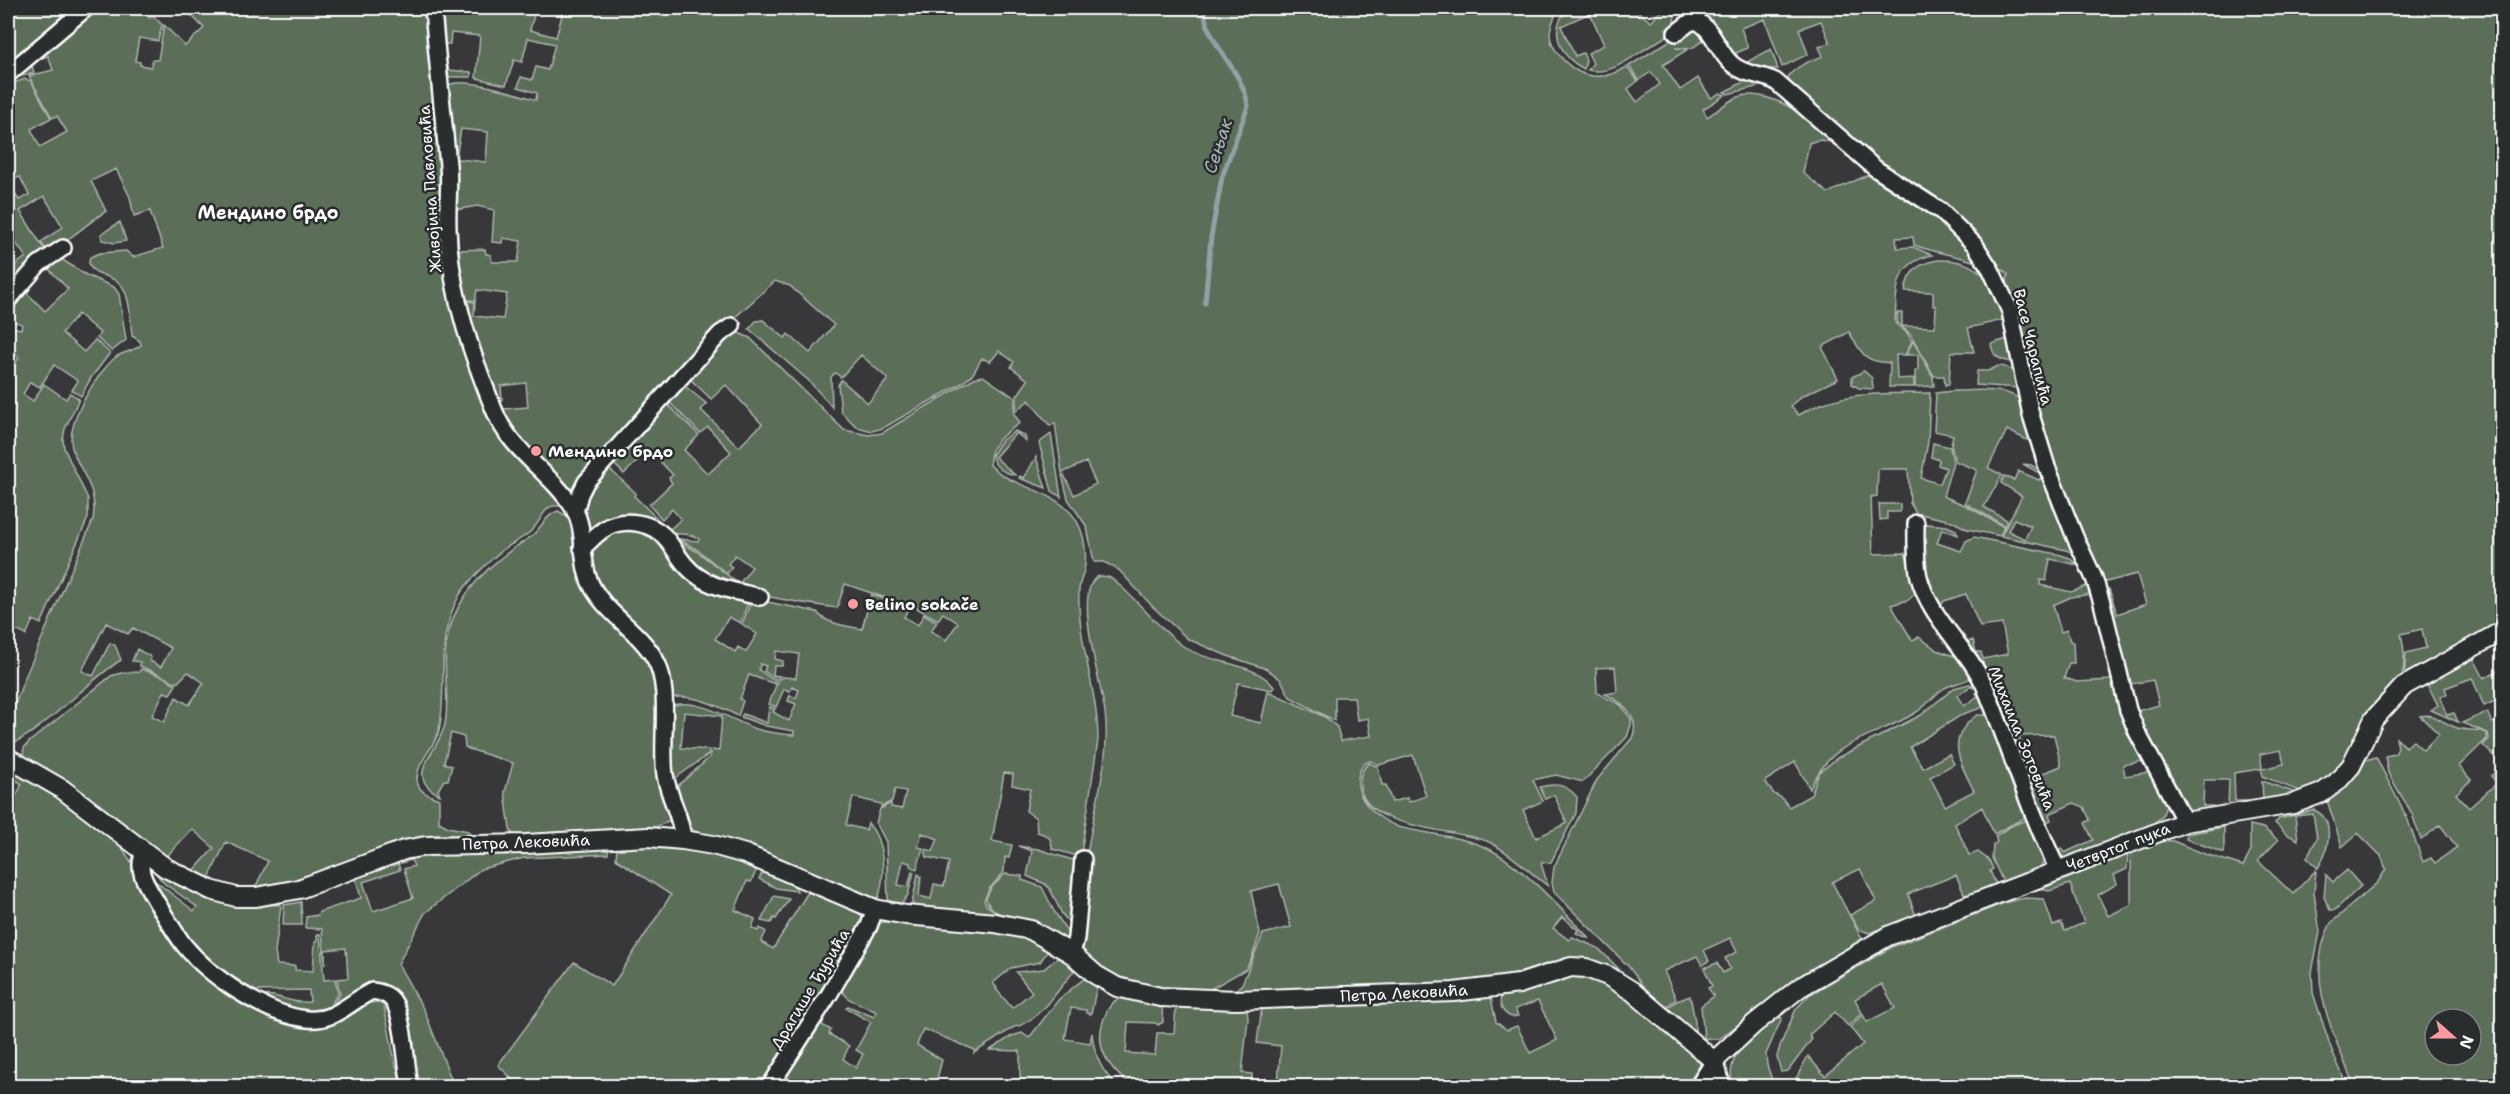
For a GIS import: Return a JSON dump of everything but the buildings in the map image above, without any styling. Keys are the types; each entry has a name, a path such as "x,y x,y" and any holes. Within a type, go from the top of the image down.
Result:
{"street":[{"path":"8,74 86,8"},
{"name":"Живојина Павловића","path":"433,8 448,167 448,227 462,318 501,426 518,448 561,489 575,512 579,521 585,566 594,591 649,649 657,662 663,684 665,775 683,840"},
{"name":"Васе Чарапића","path":"1676,33 1689,23 1697,21 1704,25 1724,56 1734,66 1746,73 1764,76 1775,81 1876,169 1941,211 1975,245 1991,270 2010,311 2031,415 2047,467 2094,578 2128,710 2137,732 2185,822"},
{"path":"8,300 39,264 63,248"},
{"path":"575,512 586,482 720,334 732,326"},
{"path":"582,548 602,530 612,525 626,522 636,523 659,532 668,540 691,572 701,579 760,597"},
{"name":"Михаила Зотовића","path":"1916,522 1917,568 1921,584 1943,624 1981,679 2043,841 2058,870"},
{"name":"Четвртог пука","path":"1714,1061 1754,1024 1799,988 1898,932 2185,822 2293,804 2322,793 2337,782 2351,766 2374,719 2404,686 2502,631"},
{"name":"Петра Лековића","path":"8,758 62,789 166,868 211,890 236,897 256,897 300,889 404,850 426,846 526,844 648,837 683,840 745,854 875,909 906,915 1019,927 1045,937 1072,954 1096,975 1117,987 1160,997 1207,999 1454,992 1519,984 1570,967 1586,968 1608,976 1632,991 1714,1061"},
{"path":"144,853 140,864 141,871 150,891 185,946 213,974 252,999 279,1012 309,1020 334,1016 372,991 380,992 394,1002 401,1029 410,1086"},
{"path":"1072,954 1076,938 1083,859"},
{"name":"Драгише Ђурића","path":"770,1086 830,993 869,926 875,909"},
{"path":"1698,1086 1714,1061"},
{"path":"1714,1061 1721,1086"}],"green space":[{"path":"8,8 80,8 8,69"},
{"path":"92,8 153,8 146,15 150,18 153,15 162,25 158,41 139,38 135,61 140,62 140,65 151,67 152,60 158,60 164,25 185,46 204,28 184,8 430,8 444,198 487,403 567,508 553,506 548,508 530,532 507,547 474,577 459,596 446,630 439,730 420,766 417,779 421,790 439,799 439,822 448,827 468,831 471,835 433,835 386,848 287,882 255,888 268,861 226,842 208,880 192,873 214,848 192,829 166,857 26,759 23,754 29,742 111,676 139,672 141,669 164,677 140,666 140,662 132,661 137,649 151,657 150,661 161,667 171,648 133,628 128,634 106,623 82,671 93,676 110,643 115,645 121,660 32,732 8,744 8,724 23,682 93,520 92,491 73,451 71,441 77,415 91,387 108,364 119,355 141,345 140,341 132,336 125,292 114,279 90,267 90,257 100,253 126,251 133,257 163,248 150,211 134,216 130,197 116,169 91,181 106,211 70,238 47,251 41,242 63,227 44,196 20,211 46,252 15,284 8,270 26,257 8,232 8,196 15,194 19,200 29,195 20,177 8,181 8,85 25,79 31,81 51,118 31,129 40,147 67,132 57,116 52,118 29,76 53,70 48,56 31,62","holes":["188,672 204,683 189,705 176,697 164,722 152,716 164,692 170,694 176,685 164,677 177,683"]},
{"path":"436,8 522,8 521,11 528,12 530,8 536,8 530,30 556,37 564,8 1559,8 1550,34 1553,46 1560,56 1575,70 1591,76 1609,75 1627,67 1638,81 1628,89 1637,102 1660,84 1651,72 1639,80 1629,66 1693,26 1707,38 1692,48 1675,48 1688,49 1663,65 1680,90 1698,78 1711,98 1720,93 1725,95 1703,109 1707,117 1731,100 1748,95 1762,96 1792,108 1820,128 1855,160 1834,144 1822,140 1816,141 1809,143 1803,173 1828,193 1872,173 1937,214 1984,265 1914,245 1913,237 1896,238 1897,248 1913,247 1932,255 1910,265 1904,272 1897,289 1895,323 1907,333 1912,341 1905,355 1896,355 1897,379 1914,378 1914,387 1889,387 1890,363 1874,361 1864,355 1849,332 1822,347 1838,379 1802,396 1790,406 1799,415 1829,401 1846,397 1930,393 1928,442 1921,478 1940,484 1946,468 1938,465 1939,460 1931,457 1933,443 1950,447 1953,462 1943,496 1967,506 2004,527 2000,536 1967,529 1952,521 1916,513 1910,503 1908,469 1878,469 1877,496 1871,497 1873,554 1905,553 1924,607 1915,594 1908,600 1891,605 1912,640 1919,637 1937,650 1960,658 1973,677 1947,687 1923,708 1899,722 1841,749 1829,759 1819,772 1810,789 1795,762 1765,781 1774,794 1782,798 1789,807 1811,795 1819,773 1837,758 1921,715 1954,688 1969,684 1977,686 1973,688 1971,686 1957,696 1964,706 1978,696 1976,693 1980,691 1984,707 1963,714 1910,747 1923,768 1949,754 1954,764 1930,777 1945,806 1974,791 1960,761 1958,742 1961,733 1977,715 1984,715 1990,719 2028,816 1994,834 1982,807 1955,824 1969,855 1978,852 1989,860 1993,869 1990,871 1996,884 1965,896 1956,875 1908,894 1916,916 1869,933 1858,929 1850,915 1876,901 1860,869 1832,882 1863,941 1779,993 1719,1039 1704,1038 1701,1006 1714,996 1708,988 1712,986 1704,968 1717,963 1723,973 1730,969 1725,958 1737,952 1730,938 1704,950 1709,961 1702,965 1697,956 1664,971 1676,999 1665,1008 1642,985 1629,967 1554,892 1552,883 1554,867 1597,780 1632,738 1634,731 1634,724 1629,712 1618,701 1605,694 1617,692 1615,667 1596,668 1597,693 1621,705 1631,719 1631,725 1627,737 1583,782 1556,775 1533,780 1543,801 1523,810 1536,838 1567,823 1554,795 1545,799 1540,787 1560,786 1569,789 1577,797 1576,813 1551,862 1541,863 1548,886 1489,842 1475,837 1412,825 1392,819 1375,810 1364,798 1360,782 1362,771 1370,763 1378,767 1382,785 1386,785 1392,802 1407,798 1409,802 1426,796 1413,755 1379,765 1372,761 1367,762 1360,770 1358,782 1359,791 1368,806 1390,823 1398,827 1466,841 1487,848 1514,865 1542,889 1590,939 1576,933 1578,930 1562,917 1553,928 1569,940 1572,937 1598,948 1620,970 1593,960 1572,959 1506,977 1461,982 1234,991 1242,984 1263,934 1291,927 1279,884 1251,891 1260,933 1246,969 1207,991 1134,986 1115,977 1092,961 1084,953 1081,945 1088,848 1106,746 1105,712 1090,639 1088,598 1091,584 1099,576 1110,578 1183,646 1206,657 1256,672 1274,687 1272,690 1238,683 1230,716 1261,723 1268,691 1325,717 1337,727 1341,741 1371,736 1368,718 1357,720 1354,697 1335,697 1335,721 1290,697 1281,680 1267,669 1225,655 1188,639 1153,607 1119,570 1104,562 1094,562 1087,527 1068,499 1062,475 1074,495 1096,484 1086,462 1062,473 1055,423 1050,426 1029,400 1016,411 1017,396 1028,380 1011,367 1014,362 999,351 990,362 982,358 973,374 962,383 883,428 872,431 857,427 841,412 838,385 841,380 868,403 888,379 861,355 841,377 835,373 831,377 832,407 809,381 749,329 756,321 763,320 785,338 788,334 810,353 834,325 790,286 775,281 731,321 575,500 528,452 494,403 501,401 503,409 528,407 526,383 501,386 502,399 493,400 461,300 475,302 474,316 503,319 507,294 477,290 475,301 461,298 456,240 457,250 485,249 486,254 491,255 492,262 518,262 521,241 503,238 502,243 492,242 494,210 477,206 455,210 451,162 458,159 486,162 488,132 461,129 456,158 451,160 447,86 454,83 477,84 536,100 537,93 518,87 521,77 532,80 536,67 548,70 555,44 528,38 522,62 514,60 506,85 476,78 480,36 451,33 450,44 445,44 443,65 448,66 448,70 471,72 471,77 443,77"},
{"path":"1579,8 1634,8 1651,22 1664,8 1670,8 1675,14 1674,25 1666,29 1668,33 1674,30 1613,68 1588,70 1593,63 1588,53 1604,45 1590,13 1561,26 1575,56 1583,53 1586,60 1584,69 1570,59 1558,39 1562,16"},
{"path":"1702,8 2502,8 2502,623 2404,677 2406,653 2426,648 2422,629 2401,634 2404,660 2400,679 2375,705 2339,769 2318,787 2301,791 2262,776 2262,769 2284,764 2281,750 2260,754 2262,767 2260,769 2234,773 2235,801 2247,801 2248,805 2228,808 2229,780 2204,780 2203,806 2213,806 2213,810 2192,813 2185,810 2134,712 2159,705 2153,680 2126,685 2103,591 2109,589 2117,614 2146,604 2137,574 2102,583 2052,470 2006,288 2008,274 1998,266 1981,242 1948,208 1882,166 1789,84 1788,77 1791,73 1804,64 1823,56 1819,47 1830,43 1821,21 1799,29 1808,54 1782,67 1765,19 1741,28 1748,48 1736,53 1742,67 1705,18"},
{"path":"1771,49 1778,69 1750,67 1747,62"},
{"path":"31,62 34,73 12,79"},
{"path":"1751,78 1768,84 1728,94 1724,92"},
{"path":"120,222 126,241 114,243 102,240 101,234"},
{"path":"61,259 86,275 114,287 119,294 126,340 112,351 97,338 100,333 78,314 62,333 84,352 95,340 110,353 81,396 72,390 78,381 54,365 40,387 30,382 23,394 33,401 44,384 66,399 70,393 79,399 65,429 63,439 64,448 88,499 88,518 41,624 33,620 26,635 8,626 8,377 19,357 8,350 8,326 21,329 22,324 8,320 8,306 25,284 30,289 27,293 45,311 68,289 45,265"},
{"path":"1938,260 1959,262 1975,268 1988,279 2004,310 2016,365 1999,358 1992,350 1991,344 2007,339 2003,320 1968,328 1974,352 1951,352 1949,384 1945,385 1944,376 1934,376 1911,335 1897,322 1897,313 1902,313 1902,326 1935,327 1936,306 1933,306 1933,292 1905,291 1909,278 1916,269 1925,263"},
{"path":"736,332 750,338 844,430 869,435 882,433 974,378 983,376 1015,398 1014,414 1020,423 1003,435 995,445 990,457 990,465 1009,479 1052,498 1071,513 1079,524 1085,544 1085,558 1079,588 1079,610 1095,703 1098,740 1081,854 1077,856 1052,849 1049,837 1037,832 1036,818 1026,811 1030,789 1012,785 1013,774 1004,773 992,841 1012,845 1009,858 1005,857 1004,872 990,888 984,900 986,905 1000,915 914,906 912,903 918,874 921,876 919,896 931,899 934,884 944,886 949,862 927,857 925,849 933,851 938,839 922,833 918,847 923,848 917,869 903,861 898,885 908,887 912,871 914,872 908,895 902,903 888,901 886,842 876,823 880,809 891,803 891,807 902,809 906,791 895,789 892,801 881,807 881,804 853,797 846,825 866,830 868,823 881,849 883,869 878,899 815,877 748,847 694,831 685,820 672,791 710,757 712,750 719,751 722,716 684,712 681,748 709,750 709,754 670,782 665,743 666,709 687,704 699,706 756,729 794,735 794,731 766,726 741,717 743,714 767,723 769,707 775,709 773,712 789,721 796,704 788,701 790,695 796,698 799,690 792,687 790,691 784,689 776,707 769,704 776,685 782,677 796,678 799,654 776,651 775,659 783,661 782,666 774,666 773,675 780,676 777,680 764,671 766,666 760,664 759,670 776,682 775,684 749,675 740,699 743,701 738,716 693,698 666,699 663,670 657,654 649,642 596,586 589,556 594,544 603,534 615,528 627,526 651,532 697,580 719,590 750,598 740,623 729,617 715,639 735,652 738,647 746,652 757,634 742,624 752,599 817,612 831,622 862,629 871,595 910,606 904,617 918,625 924,614 937,622 931,631 946,640 958,623 943,613 938,620 906,602 895,601 845,584 837,608 762,595 721,585 694,572 672,542 677,540 698,552 739,584 752,567 735,555 728,564 732,567 727,574 698,550 679,539 698,541 699,539 687,534 668,532 627,518 609,522 587,538 582,517 584,499 592,482 606,466 636,493 634,496 669,530 681,519 672,509 662,519 649,505 672,483 669,478 673,475 649,450 624,474 611,461 665,402 699,435 684,450 708,474 731,452 708,427 700,433 667,400 681,383 707,404 701,410 739,447 762,424 726,385 711,399 687,376 722,337"},
{"path":"1913,341 1933,377 1934,386 1915,387 1918,355 1906,355"},
{"path":"2003,366 2013,372 2019,388 1976,385 1977,371 1988,371"},
{"path":"1864,371 1872,378 1873,389 1859,388 1852,384 1852,377"},
{"path":"1998,391 2015,396 2022,401 2038,457 2032,450 2031,442 2007,430 1988,468 2002,475 1984,507 2007,520 2005,526 1965,503 1977,470 1955,461 1951,445 1953,435 1934,431 1936,393"},
{"path":"1015,431 1025,436 1026,441 1016,433 995,457 1015,475 1000,469 994,463 992,455 1002,440"},
{"path":"1051,434 1061,497 1052,491 1039,443"},
{"path":"1036,457 1046,488 1019,478 1020,476 1024,478"},
{"path":"2023,464 2031,465 2042,471 2080,556 2066,550 2001,536 2022,496 2001,483 2004,476 2014,480 2018,471 2039,480 2043,475","holes":["2014,519 2031,526 2025,539 2008,531"]},
{"path":"1879,504 1900,504 1900,512 1887,512 1887,519 1880,520"},
{"path":"558,511 573,520 582,573 643,650 656,676 674,818 656,827 521,836 513,834 510,830 505,792 513,763 469,749 465,747 464,737 451,733 444,763 452,766 448,780 444,780 438,790 440,795 429,788 423,780 426,763 445,724 446,646 456,612 464,597 487,570 533,535 553,513"},
{"path":"1927,524 1947,526 1956,530 1958,535 1942,529 1937,543 1961,551 1966,541 1974,537 2061,555 2070,558 2077,565 2050,559 2046,581 2040,580 2040,585 2071,592 2090,585 2093,594 2071,597 2053,605 2061,632 2067,630 2070,641 2073,642 2074,663 2069,663 2064,678 2077,682 2110,680 2113,675 2125,724 2143,761 2123,765 2125,776 2150,772 2166,806 2162,817 2150,825 2065,858 2055,851 2061,848 2064,853 2093,840 2085,823 2090,820 2084,807 2074,803 2049,814 2051,820 2042,824 2023,776 2033,772 2036,776 2061,766 2054,735 2019,736 2026,756 2017,760 1994,692 2001,682 2000,678 1986,677 1965,643 1973,640 1976,652 1981,652 1983,659 2008,654 2002,624 1980,627 1966,594 1944,601 1938,610 1926,583 1922,556 1926,540 1919,539 1923,527"},
{"path":"2473,657 2484,678 2502,668 2502,698 2484,706 2472,678 2445,688 2447,694 2440,697 2447,715 2454,713 2458,722 2431,710 2438,705 2426,682"},
{"path":"2487,712 2492,723 2502,719 2502,765 2483,745 2489,739 2488,733 2462,723"},
{"path":"2425,715 2457,728 2487,733 2487,739 2459,766 2471,780 2456,794 2469,808 2497,783 2491,776 2502,765 2502,1086 2354,1086 2324,1006 2320,964 2323,943 2331,923 2378,882 2386,869 2381,856 2358,833 2342,847 2327,800 2359,773 2366,760 2376,757 2407,818 2423,862 2431,858 2435,863 2457,847 2440,825 2421,840 2412,814 2388,773 2385,756 2395,754 2398,748 2396,738 2406,747 2413,741 2423,750 2439,734 2420,716"},
{"path":"11,769 59,798 121,846 194,960 304,1023 354,1006 354,1013 369,1003 378,1002 384,1006 395,1062 403,1086 8,1086 8,795 15,798 22,784 8,775"},
{"path":"2262,781 2293,792 2297,795 2263,801"},
{"path":"2314,810 2321,814 2328,828 2325,853 2318,868 2307,858 2317,838 2313,814 2295,816 2298,840 2286,834 2275,823 2279,819"},
{"path":"2029,819 2041,844 2043,862 2040,868 2003,882 1992,858 1993,845 1997,842 1995,836"},
{"path":"2250,825 2263,828 2278,840 2258,861 2293,894 2316,870 2314,893 2320,932 2312,972 2313,993 2331,1048 2347,1086 1792,1086 1808,1056 1825,1076 1863,1044 1850,1027 1863,1015 1867,1022 1895,1008 1882,984 1855,999 1862,1013 1848,1026 1835,1012 1809,1035 1812,1039 1788,1071 1781,1072 1777,1057 1796,1009 1809,995 1892,947 2007,902 2026,898 2044,899 2053,926 2061,923 2065,931 2084,923 2070,884 2049,891 2041,889 2128,854 2127,869 2114,875 2117,884 2098,895 2108,916 2131,905 2131,852 2163,841 2173,841 2243,866 2250,853"},
{"path":"2224,827 2224,853 2186,839 2187,834"},
{"path":"654,846 714,853 757,869 751,882 747,881 735,910 755,919 752,928 758,931 760,928 766,932 761,942 773,949 808,892 859,913 864,920 864,925 765,1086 519,1086 498,1065 574,962 612,986 671,895 616,859 617,847"},
{"path":"1018,846 1038,849 1076,861 1074,928 1062,914 1050,889 1045,884 1027,876 1032,851"},
{"path":"608,847 608,854 524,858 481,869 425,913 398,964 424,1010 454,1086 419,1086 387,990 327,1014 340,994 337,979 348,978 346,948 325,950 325,965 322,929 305,928 306,917 318,915 319,912 361,898 355,876 397,860 400,870 363,882 373,911 413,898 404,869 414,866 411,860 401,863 400,860 422,854"},
{"path":"150,867 237,904 281,905 275,952 277,965 295,966 295,970 313,971 315,942 317,934 320,934 324,980 335,979 338,993 325,1014 307,1015 257,997 270,996 296,1002 310,1002 309,990 248,991 191,949 146,874 194,911 197,907 165,884"},
{"path":"759,870 796,887 797,891 776,888 759,879 762,873"},
{"path":"2347,870 2361,886 2335,910 2330,910 2324,897 2326,875 2333,882"},
{"path":"1005,874 1022,876 1022,880 1042,887 1072,939 1071,943 1038,924 1005,916 989,905 986,898 991,888"},
{"path":"774,896 789,899 771,923 761,921"},
{"path":"301,902 302,925 283,925 284,905"},
{"path":"882,922 1010,934 1035,942 1047,952 1040,962 1011,968 993,983 1012,1008 1032,992 1016,972 1044,969 1057,958 1065,961 1074,971 1047,1005 1034,1017 974,1053 975,1050 923,1029 917,1045 942,1060 935,1086 773,1086 831,998 835,1000 834,1004 831,1003 822,1025 831,1030 829,1034 849,1046 843,1059 856,1068 863,1054 856,1050 871,1022 846,1008 848,1006 874,1017 877,1012 849,999 840,989 877,925"},
{"path":"1570,976 1589,979 1607,986 1640,1006 1655,1019 1698,1059 1701,1068 1689,1086 1679,1086 1664,1077 1658,1086 1132,1086 1110,1064 1105,1056 1100,1037 1105,1016 1111,1005 1120,998 1162,1007 1163,1022 1158,1025 1128,1022 1126,1053 1155,1055 1157,1033 1174,1033 1176,1007 1247,1008 1248,1019 1242,1073 1252,1074 1252,1080 1278,1082 1281,1046 1257,1043 1262,1007 1406,1003 1491,997 1496,1022 1507,1030 1517,1026 1530,1053 1557,1040 1538,1001 1515,1009 1518,1016 1512,1017 1502,1009 1501,995"},
{"path":"1085,978 1097,985 1091,1014 1086,1013 1086,1010 1071,1008 1065,1039 1090,1043 1092,1033 1100,1063 1108,1076 1119,1086 978,1086 982,1081 1020,1081 1020,1051 990,1050 1012,1036 1022,1033 1029,1038 1059,999"},
{"path":"1690,996 1695,1021 1695,1034 1666,1009"},
{"path":"1778,1016 1782,1018 1766,1054 1774,1086 1733,1086 1731,1074 1737,1054 1751,1038"}],"waterway":[{"name":"Сењак","path":"1204,8 1211,34 1239,80 1248,106 1222,177 1211,237 1205,303"}],"place":[{"name":"Мендино брдо","path":"536,451"},
{"name":"Belino sokače","path":"853,604"}],"district":[{"name":"Мендино брдо","path":"268,213"}]}
